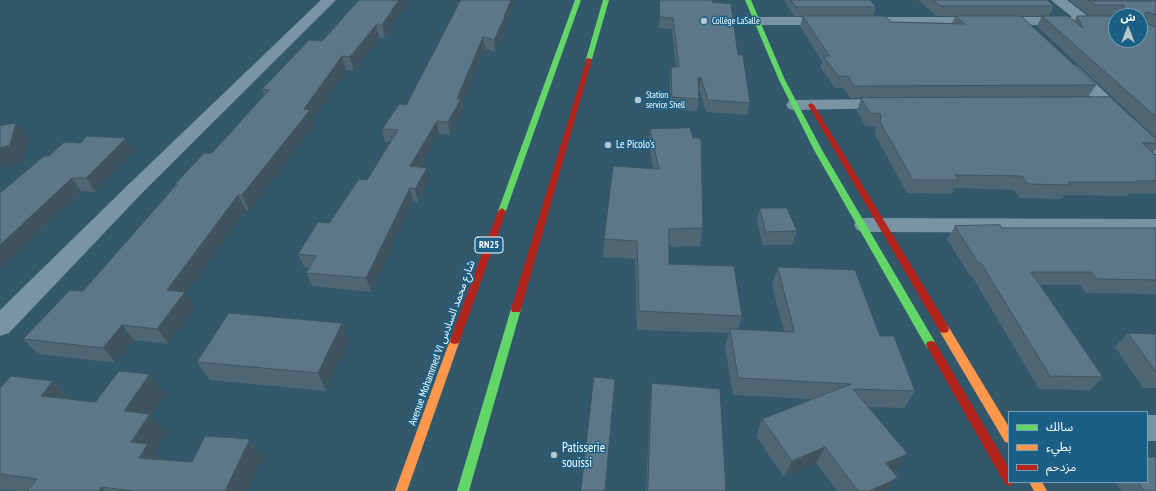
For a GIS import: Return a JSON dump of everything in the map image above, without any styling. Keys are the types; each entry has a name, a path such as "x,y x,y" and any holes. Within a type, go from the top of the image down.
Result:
{"main road":[{"name":"Avenue Mohammed VI شارع محمد السادس","path":"401,491 578,0"},
{"path":"463,491 606,0"},
{"path":"748,0 778,47"},
{"path":"757,0 762,22 782,80 804,103 882,226 999,428 1008,469"},
{"path":"804,103 861,225 999,428"}],"street":[{"path":"0,326 138,186 329,0"},
{"path":"1063,4 1092,8"},
{"path":"1063,4 1086,21"},
{"path":"762,22 1108,21"},
{"path":"1021,22 1038,38"},
{"path":"1061,60 1156,150"},
{"path":"804,103 909,104"},
{"path":"1083,104 1107,104"},
{"path":"861,225 1156,226"}],"building":[{"path":"359,0 399,0 382,25 376,25 350,57 342,56 304,109 310,110 242,195 238,195 167,290 185,292 157,329 122,325 103,348 23,339 70,290 83,291 177,184 175,184 204,153 212,153 269,90 262,89 309,40 322,41"},
{"path":"461,0 511,0 494,40 483,37 457,99 461,99 448,122 437,121 410,166 427,168 415,189 410,188 366,278 306,273 316,256 298,254 318,222 329,223 359,179 367,180 398,130 382,129 399,104 406,105"},
{"path":"660,0 712,0 712,2 731,4 738,55 743,55 750,103 708,100 701,78 698,78 699,99 672,97 671,67 679,67 673,18 660,17"},
{"path":"791,0 870,0 876,7 796,7"},
{"path":"933,0 1047,0 1054,6 941,6"},
{"path":"1089,0 1156,1 1156,15 1148,12 1148,8 1124,8 1124,5 1096,5"},
{"path":"803,16 885,16 891,22 965,24 955,16 1021,16 1096,85 854,86 848,76 839,77 823,56 829,56"},
{"path":"1042,16 1068,16 1083,28 1077,16 1108,16 1108,48 1148,48 1148,24 1156,27 1156,117"},
{"path":"1110,97 1156,139 1156,143 1142,143 1156,155 1156,181 1068,182 1071,185 1028,184 1022,176 955,175 959,180 913,180 880,122 881,114 870,113 861,98"},
{"path":"16,123 10,145 0,148 0,126"},
{"path":"690,128 693,138 701,138 703,228 669,229 669,264 734,266 742,316 639,311 637,241 604,239 613,166 659,169 650,129"},
{"path":"87,136 126,138 86,178 72,178 0,245 0,193 44,156 49,156 64,142 80,143"},
{"path":"760,208 787,208 797,231 766,232"},
{"path":"1000,225 1002,228 1156,228 1156,280 1097,279 1091,272 1031,272 1103,377 1050,376 981,263 978,263 955,226"},
{"path":"778,267 855,270 880,336 894,336 915,391 853,389 908,454 886,463 898,478 869,491 858,491 825,447 792,461 762,419 851,384 738,378 730,329 794,332"},
{"path":"229,313 342,323 318,373 197,362"},
{"path":"1128,333 1156,334 1156,372"},
{"path":"119,371 150,374 124,411 150,414 131,442 148,444 139,458 192,462 205,436 250,439 225,491 133,491 101,487 99,491 27,491 37,479 0,474 0,388 11,376 53,381 41,396 95,402"},
{"path":"594,377 615,379 605,491 581,491"},
{"path":"652,383 720,389 726,491 648,491"},
{"path":"1148,457 1156,457 1156,491 1144,491 1139,483 1148,483"}],"traffic: fast":[{"path":"502,211 578,0"},
{"path":"589,59 606,0"},
{"path":"748,0 782,80 818,150 931,345"},
{"path":"463,491 516,309"}],"traffic: slow":[{"path":"944,329 1008,436"},
{"path":"401,491 455,340"},
{"path":"1036,483 1041,491"}],"traffic: jam":[{"path":"516,309 589,59"},
{"path":"811,105 944,329"},
{"path":"455,340 502,211"},
{"path":"931,345 1008,478"}],"place":[{"name":"Collège LaSalle","path":"704,21"},
{"name":"Station service Shell","path":"638,100"},
{"name":"Le Picolo's","path":"608,145"},
{"name":"Patisserie souissi","path":"554,455"}]}
